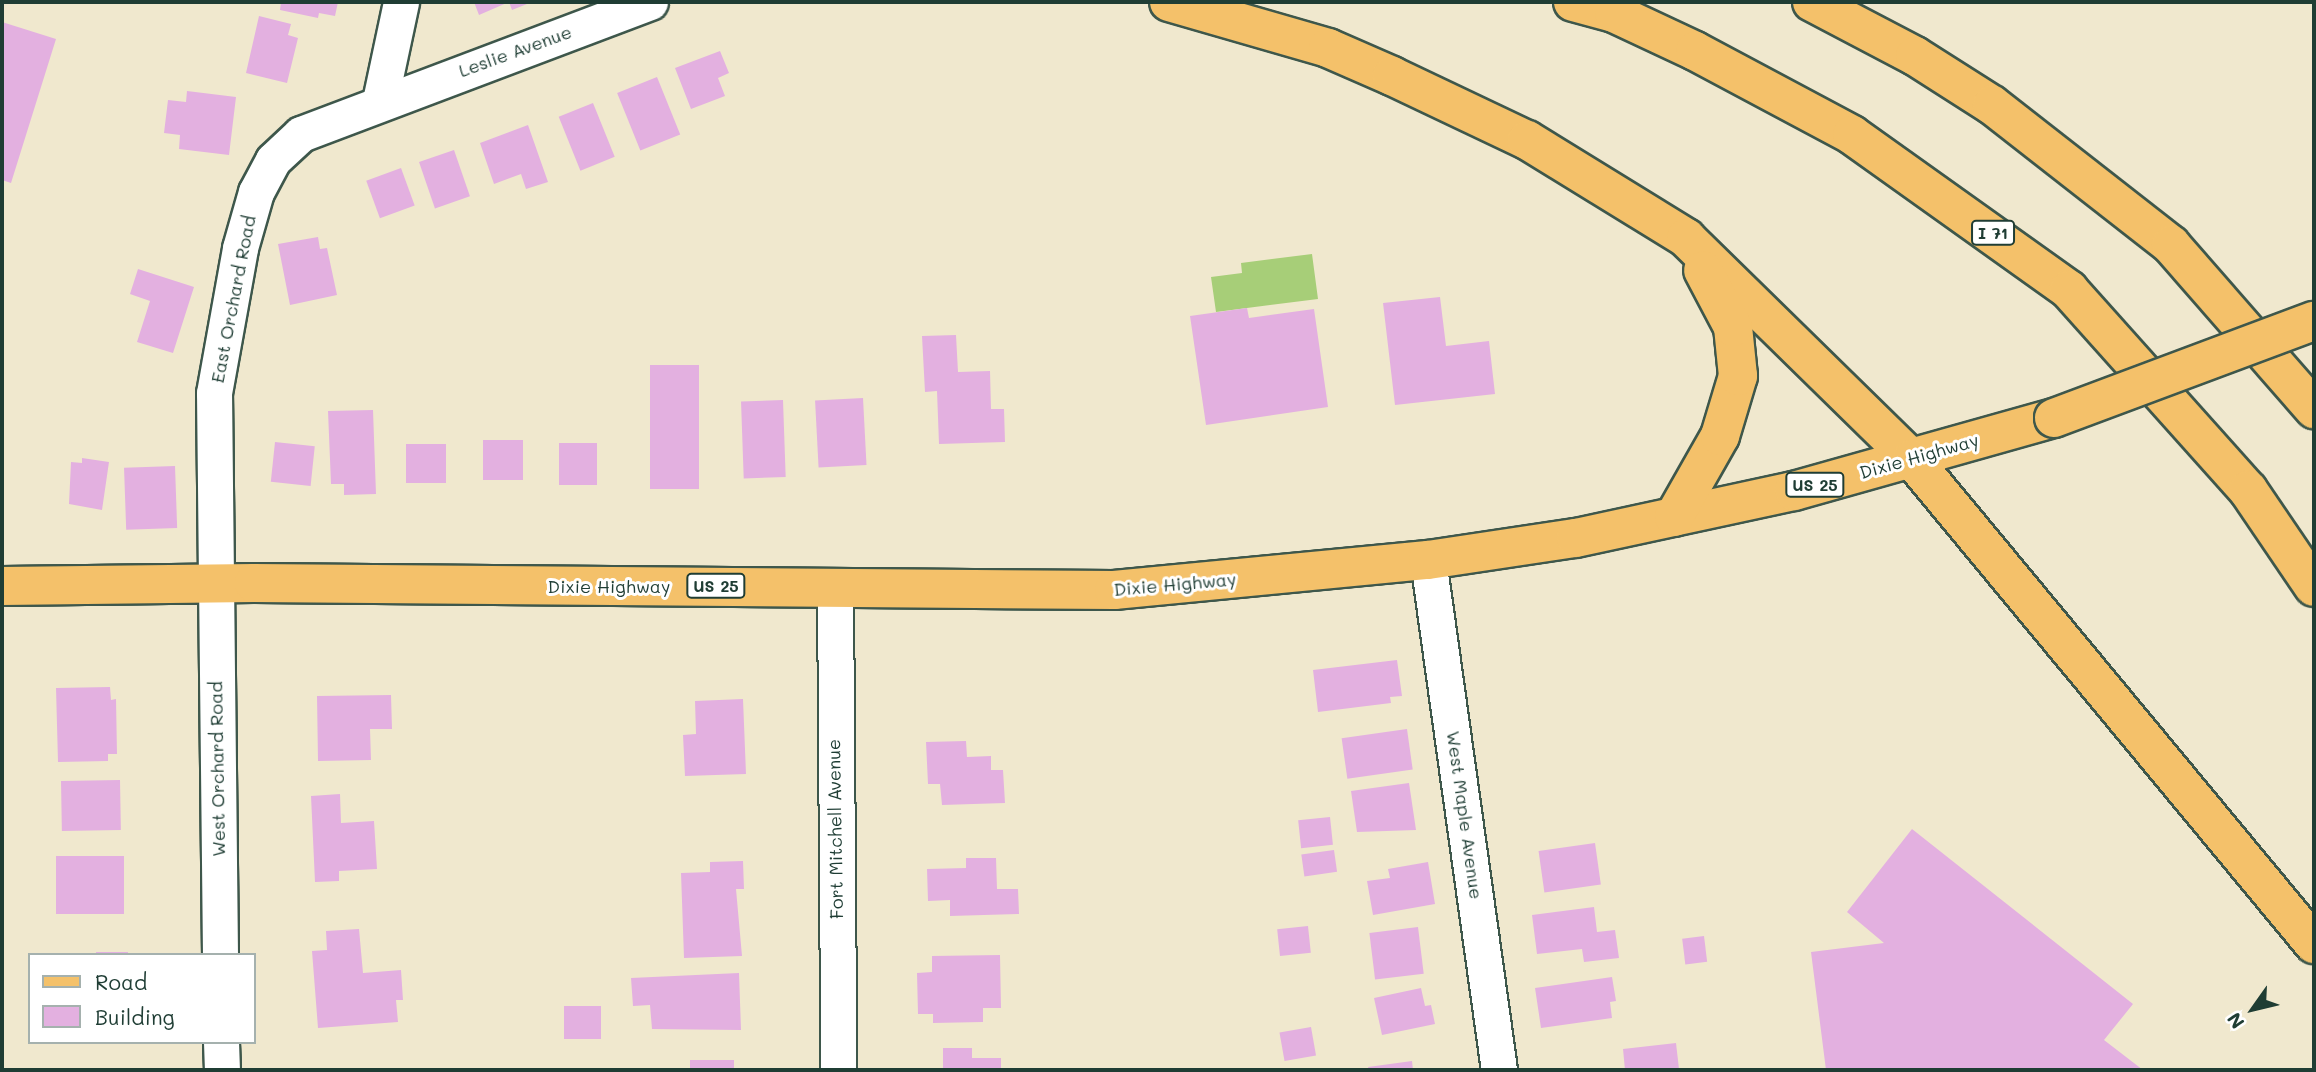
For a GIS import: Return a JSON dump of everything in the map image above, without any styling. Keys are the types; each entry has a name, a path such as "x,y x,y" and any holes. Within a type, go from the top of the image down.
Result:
{"main road":[{"path":"1169,2 1328,48 1392,76 1527,140 1686,238 1912,459 2314,944"},
{"name":"I 71","path":"1573,2 1614,13 1695,51 1852,135 2069,290 2248,490 2314,587"},
{"path":"1812,2 1915,56 1992,105 2171,246 2314,409"},
{"path":"1674,517 1720,436 1738,376 1733,327 1686,238"},
{"name":"Dixie Highway","path":"2,586 214,584 1114,590 1428,561 1576,538 1912,459 2054,418 2314,321"}],"street":[{"path":"380,101 401,2"},
{"name":"Leslie Avenue","path":"380,101 650,2"},
{"name":"East Orchard Road","path":"214,584 214,393 240,248 256,192 273,160 301,134 380,101"},
{"name":"West Maple Avenue","path":"1428,561 1499,1070"},
{"name":"West Orchard Road","path":"214,584 220,953"},
{"name":"Fort Mitchell Avenue","path":"835,587 838,1070"},
{"path":"221,1044 222,1070"}],"green space":[{"path":"1312,254 1318,299 1216,312 1211,277 1242,273 1241,263"}],"building":[{"path":"281,2 338,2 335,16 319,13 318,18 280,10"},
{"path":"474,2 509,2 479,15"},
{"path":"509,2 532,2 512,10"},
{"path":"259,16 291,24 288,35 298,38 287,83 246,73"},
{"path":"2,22 56,39 11,183 2,180"},
{"path":"720,51 729,73 718,78 725,96 691,109 675,68"},
{"path":"657,77 680,134 640,151 617,93"},
{"path":"187,91 236,97 229,155 179,149 180,135 164,133 168,100 186,102"},
{"path":"593,103 615,157 580,171 559,117"},
{"path":"528,125 548,182 526,189 521,174 494,184 480,143"},
{"path":"454,150 470,196 435,208 419,162"},
{"path":"401,168 415,206 380,218 366,181"},
{"path":"318,237 320,249 327,248 337,295 290,305 278,244"},
{"path":"138,269 194,287 173,353 137,342 150,301 130,294"},
{"path":"1440,297 1446,346 1489,341 1495,394 1395,405 1383,303"},
{"path":"1247,308 1249,318 1314,309 1328,407 1206,425 1190,316"},
{"path":"956,335 958,372 990,371 991,409 1004,409 1005,442 939,444 937,391 925,392 922,336"},
{"path":"650,365 699,365 699,489 650,489"},
{"path":"863,398 867,465 819,467 815,401"},
{"path":"783,400 786,477 744,478 741,401"},
{"path":"373,410 376,494 344,495 344,484 331,484 328,411"},
{"path":"483,440 523,440 523,480 483,480"},
{"path":"275,442 315,446 311,486 271,482"},
{"path":"559,443 597,443 597,485 559,485"},
{"path":"406,444 446,444 446,483 406,483"},
{"path":"82,458 109,462 102,510 69,504 71,462 82,463"},
{"path":"175,466 177,528 126,530 124,468"},
{"path":"1397,660 1402,696 1390,697 1391,703 1318,712 1313,670"},
{"path":"110,687 111,700 116,699 117,754 108,754 108,761 58,762 56,688"},
{"path":"391,695 392,729 370,729 371,760 318,761 317,696"},
{"path":"743,699 746,774 685,776 683,735 696,734 695,701"},
{"path":"1407,729 1413,770 1347,779 1342,738"},
{"path":"966,741 967,757 991,756 991,770 1003,770 1005,803 942,805 940,784 928,784 926,742"},
{"path":"120,780 121,830 62,831 61,781"},
{"path":"1409,783 1416,830 1357,832 1351,791"},
{"path":"340,794 341,823 374,821 377,869 339,871 339,881 315,882 311,796"},
{"path":"1330,817 1333,845 1301,848 1298,820"},
{"path":"1912,829 2133,1004 2104,1040 2143,1070 1826,1070 1811,952 1884,943 1847,912"},
{"path":"1595,843 1601,885 1544,893 1539,851"},
{"path":"1334,850 1337,872 1304,876 1301,855"},
{"path":"56,856 124,856 124,914 56,914"},
{"path":"966,858 996,858 997,889 1018,889 1019,914 950,916 950,900 928,901 927,869 966,868"},
{"path":"743,861 744,889 736,889 742,956 684,958 681,873 710,872 710,862"},
{"path":"1428,862 1435,904 1373,915 1367,881 1390,878 1388,869"},
{"path":"1594,907 1597,932 1615,930 1619,958 1584,962 1582,949 1537,954 1532,915"},
{"path":"1308,926 1311,953 1280,956 1277,929"},
{"path":"1418,927 1424,974 1375,980 1369,933"},
{"path":"359,929 363,973 401,970 403,1000 396,1000 398,1022 318,1028 312,951 327,950 326,931"},
{"path":"1704,936 1707,962 1685,964 1682,939"},
{"path":"128,952 128,953 96,953"},
{"path":"1000,955 1001,1008 983,1008 983,1022 933,1023 933,1014 918,1014 917,973 932,972 932,956"},
{"path":"739,973 741,1030 652,1029 650,1005 633,1006 631,978"},
{"path":"1612,977 1616,1001 1610,1002 1612,1018 1541,1028 1535,988"},
{"path":"1421,988 1425,1006 1431,1005 1435,1024 1382,1035 1374,998"},
{"path":"564,1006 601,1006 601,1039 564,1039"},
{"path":"1311,1027 1316,1056 1285,1061 1279,1033"},
{"path":"1676,1043 1679,1069 1625,1070 1623,1049"},
{"path":"943,1048 972,1048 972,1058 1001,1058 1001,1070 943,1070"},
{"path":"690,1060 734,1060 734,1070 690,1070"},
{"path":"1412,1061 1413,1070 1369,1070 1368,1067"}]}
